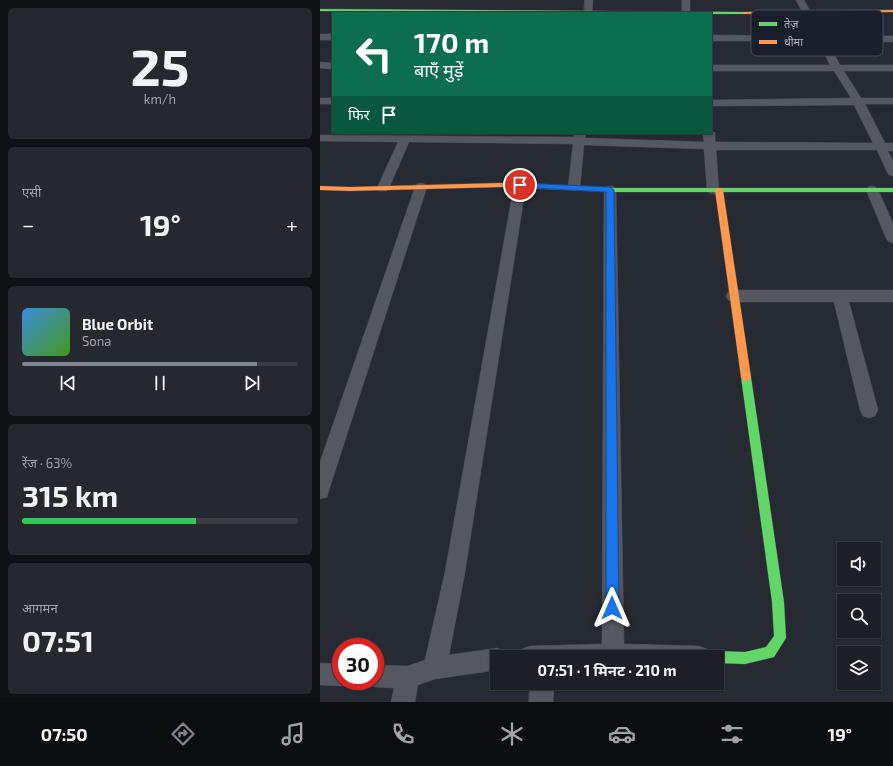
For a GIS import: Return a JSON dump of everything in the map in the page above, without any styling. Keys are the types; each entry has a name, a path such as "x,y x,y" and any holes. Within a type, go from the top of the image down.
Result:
{"street":[{"path":"588,12 589,0"},
{"path":"320,10 686,12 686,0"},
{"path":"800,0 806,10"},
{"path":"883,11 893,11"},
{"path":"712,12 751,13"},
{"path":"320,37 332,37"},
{"path":"712,38 751,38"},
{"path":"883,39 893,39"},
{"path":"830,56 858,101 893,172"},
{"path":"320,65 332,66"},
{"path":"712,68 893,68"},
{"path":"320,101 332,101"},
{"path":"712,103 893,102"},
{"path":"709,134 716,190 778,602 780,638 770,653 745,658 724,658"},
{"path":"320,138 405,139 580,137 711,146 893,147"},
{"path":"574,188 580,137"},
{"path":"383,188 405,139"},
{"path":"434,668 455,572 520,185"},
{"path":"320,188 350,189 421,186 520,185 610,190 893,190"},
{"path":"321,481 421,186"},
{"path":"610,190 613,650"},
{"path":"872,190 893,238"},
{"path":"733,296 893,296"},
{"path":"840,296 869,410"},
{"path":"384,676 408,677 434,668 490,660"},
{"path":"320,674 332,675"},
{"path":"403,702 408,677"},
{"path":"542,690 542,702"}],"traffic: fast":[{"path":"320,10 603,12"},
{"path":"712,13 744,13"},
{"path":"501,185 610,190 893,190"},
{"path":"724,657 745,658 770,653 780,638 778,602 746,377"}],"traffic: slow":[{"path":"883,11 893,11"},
{"path":"744,13 751,13"},
{"path":"320,188 350,189 501,185"},
{"path":"719,190 746,377"}],"route":[{"path":"520,185 610,190 612,608"}]}
